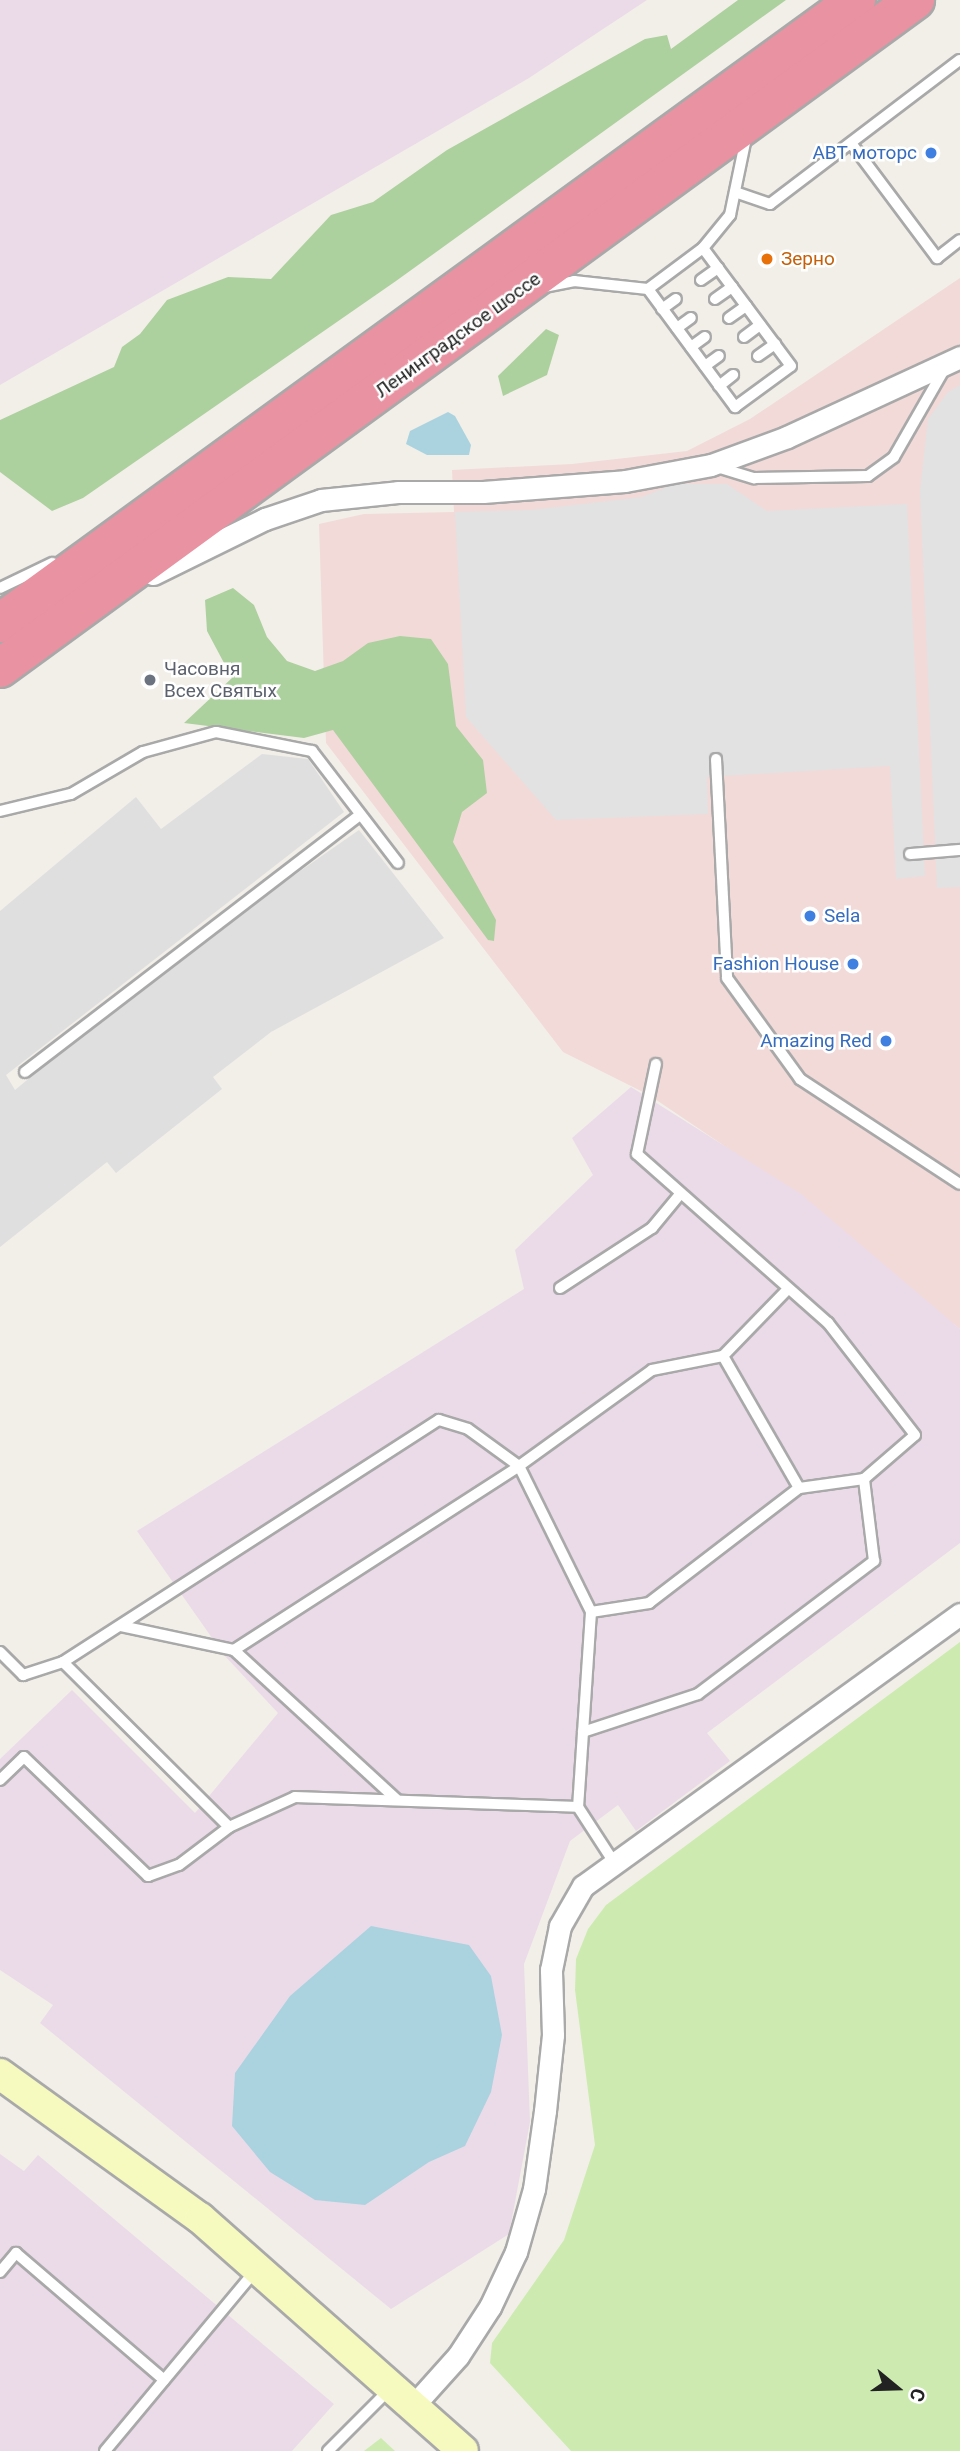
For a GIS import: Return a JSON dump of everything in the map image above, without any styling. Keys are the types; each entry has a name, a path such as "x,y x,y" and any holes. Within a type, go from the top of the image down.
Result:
{"highway":[{"name":"Ленинградское шоссе","path":"0,623 856,0"},
{"name":"Ленинградское шоссе","path":"0,668 915,0"}],"main road":[{"path":"0,2074 128,2163 259,2267 463,2451"}],"street":[{"path":"79,610 265,519 321,500 397,492 483,492 625,481 711,465 786,437 953,360"},
{"path":"404,2395 464,2346 490,2307 516,2252 534,2189 545,2111 553,2035 551,1970 560,1926 583,1886 960,1614"}],"lane":[{"path":"734,192 770,204 960,60"},
{"path":"508,299 574,281 648,289 703,248 730,215 741,152 761,113"},
{"path":"850,143 937,258 960,240"},
{"path":"648,289 735,407 791,366 703,248"},
{"path":"701,280 718,268"},
{"path":"715,299 732,287"},
{"path":"662,309 676,299"},
{"path":"729,318 746,306"},
{"path":"677,328 691,318"},
{"path":"744,337 760,325"},
{"path":"691,347 705,337"},
{"path":"758,356 775,344"},
{"path":"705,366 719,356"},
{"path":"711,465 754,478 867,476 894,457 953,360"},
{"path":"719,386 733,375"},
{"path":"80,548 206,475"},
{"path":"0,588 68,555"},
{"path":"0,811 71,794 142,752 216,732 312,751 398,863"},
{"path":"716,759 727,978 800,1079 960,1184"},
{"path":"25,1072 360,815"},
{"path":"910,854 960,850"},
{"path":"590,1612 649,1603 799,1488 864,1479 915,1435 828,1324 637,1154 656,1064"},
{"path":"560,1288 652,1228 681,1193"},
{"path":"234,1650 519,1466 652,1370 723,1356 789,1289"},
{"path":"723,1356 799,1488"},
{"path":"0,1652 23,1675 63,1662 439,1420 468,1429 519,1466 590,1612 578,1807 615,1865"},
{"path":"583,1732 698,1694 874,1561 864,1479"},
{"path":"121,1626 234,1650 396,1799"},
{"path":"63,1662 229,1827"},
{"path":"0,1780 24,1756 148,1876 179,1864 229,1827 295,1797 578,1807"},
{"path":"0,2272 16,2253 164,2381"},
{"path":"105,2451 259,2267"},
{"path":"328,2451 404,2395"}],"shaded area":[{"path":"0,0 647,0 529,78 0,385"},
{"path":"960,278 960,1329 723,1145 649,1095 563,1052 326,743 319,524 364,514 454,512 452,470 572,464 687,451 750,419"},
{"path":"960,385 960,887 937,888 920,491 928,419 948,392"},
{"path":"674,484 727,484 767,511 907,504 925,876 896,879 890,766 707,777 708,814 556,820 466,717 455,512 531,510 642,497"},
{"path":"262,754 308,759 344,812 6,1075 15,1090 174,959 359,830 444,938 271,1032 213,1077 222,1089 116,1173 107,1162 0,1247 0,911 136,797 161,829"},
{"path":"631,1087 801,1194 960,1329 960,1543 707,1733 730,1761 636,1831 618,1805 570,1841 524,1964 530,2122 509,2234 391,2309 40,2023 53,2005 0,1970 0,1759 72,1690 195,1813 278,1713 224,1655 137,1531 524,1289 515,1250 593,1175 572,1138"},
{"path":"0,2154 24,2171 38,2155 334,2404 292,2451 0,2451"}],"green space":[{"path":"738,0 786,0 396,281 83,498 52,511 0,472 0,420 114,367 122,347 140,334 167,300 228,277 271,279 331,215 373,202 447,150 645,39 667,35 671,49"},
{"path":"546,329 559,335 547,375 503,396 498,376"},
{"path":"233,588 254,605 267,637 287,661 315,671 343,661 368,643 400,636 431,639 448,664 456,726 483,760 487,793 462,812 453,842 496,920 494,941 488,940 333,730 304,738 184,723 232,678 207,631 205,600"},
{"path":"960,1642 960,2451 571,2451 490,2363 492,2343 564,2240 595,2145 575,1990 576,1959 588,1929 606,1905"},
{"path":"381,2438 395,2451 364,2451"}],"water":[{"path":"448,412 455,416 471,445 469,455 427,455 406,444 410,431"},
{"path":"371,1926 469,1945 491,1976 502,2035 491,2092 465,2146 429,2162 365,2205 315,2200 270,2172 232,2126 235,2073 290,1996"}],"place":[{"name":"АВТ моторс","path":"931,153"},
{"name":"Зерно","path":"767,259"},
{"name":"Часовня Всех Святых","path":"150,680"},
{"name":"Sela","path":"810,916"},
{"name":"Fashion House","path":"853,964"},
{"name":"Amazing Red","path":"886,1041"}]}
